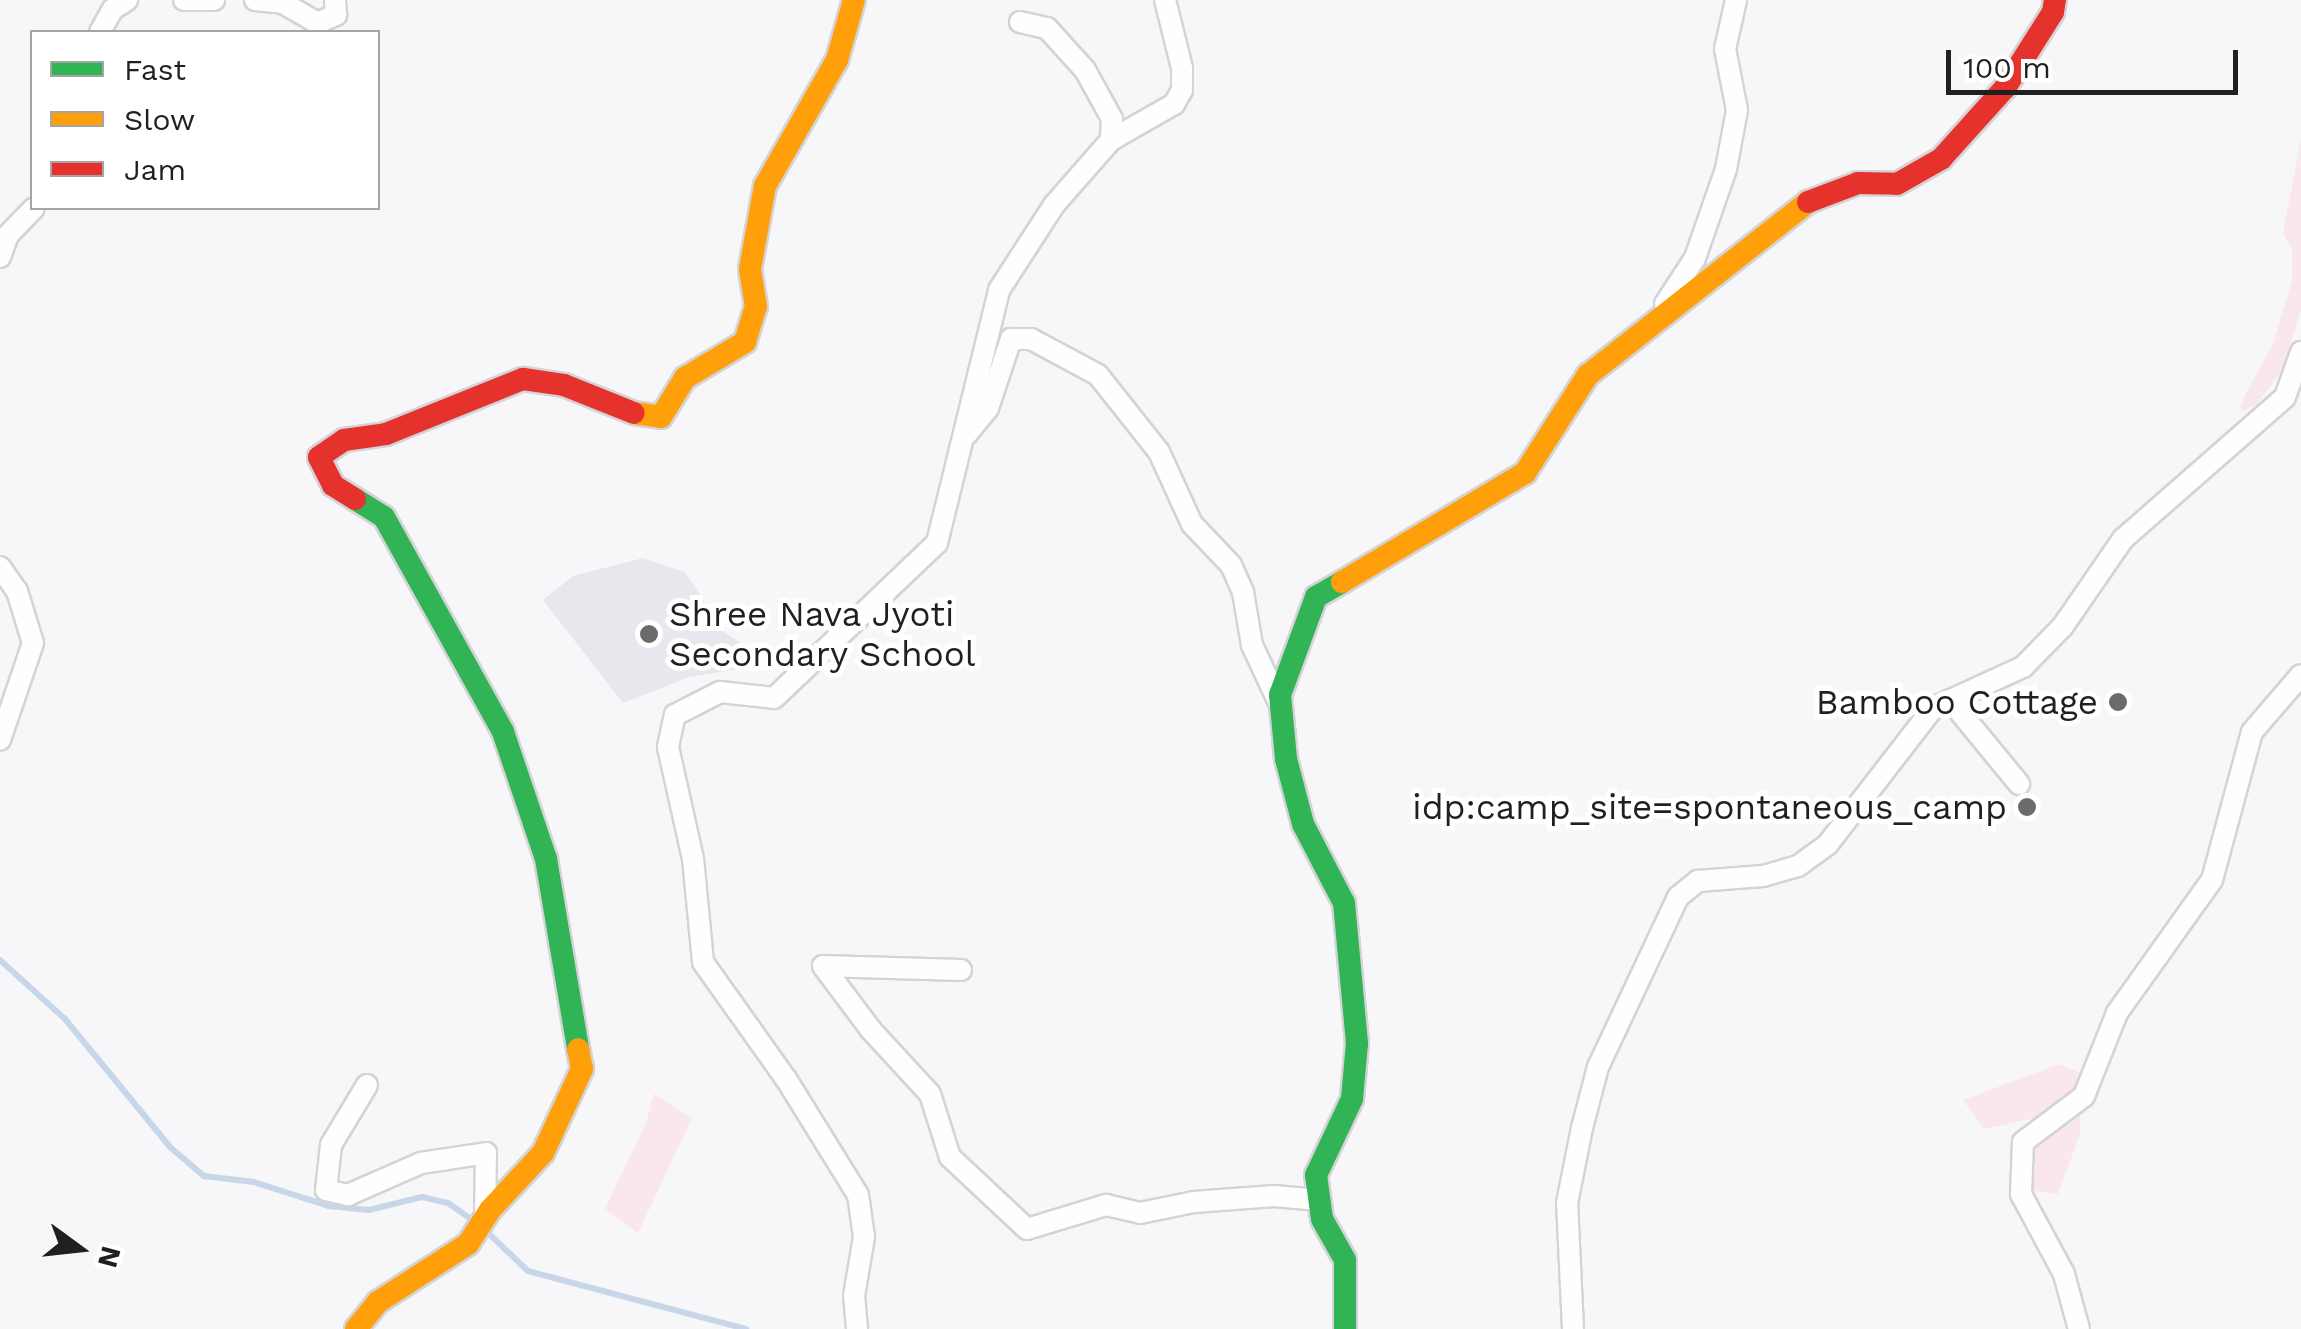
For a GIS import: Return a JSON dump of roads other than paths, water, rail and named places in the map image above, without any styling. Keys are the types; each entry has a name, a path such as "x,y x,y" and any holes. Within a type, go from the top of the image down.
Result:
{"street":[{"path":"101,30 112,9 127,0"},
{"path":"184,0 214,0"},
{"path":"255,0 283,3 316,23 336,15 335,0"},
{"path":"356,1329 378,1302 468,1244 485,1218 543,1153 582,1068 546,859 503,732 384,517 333,485 319,457 344,440 386,434 457,409 523,379 564,386 627,412 661,417 685,378 745,342 756,306 750,269 764,186 838,60 854,0"},
{"path":"858,1329 854,1296 864,1237 858,1195 786,1079 703,962 693,859 668,747 675,715 720,692 774,698 937,542 998,290 1054,205 1111,140 1174,104 1182,90 1182,68 1165,0"},
{"path":"1638,336 1671,298 1695,258 1726,170 1737,110 1725,49 1736,0"},
{"path":"1346,1329 1345,1260 1322,1219 1316,1175 1352,1099 1356,1043 1344,902 1303,824 1286,760 1280,695 1316,597 1525,474 1588,375 1816,196 1858,183 1897,184 1941,158 2006,88 2053,12 2054,0"},
{"path":"1020,22 1047,28 1085,70 1112,119 1111,140"},
{"path":"0,257 8,235 32,210"},
{"path":"962,440 988,408 1011,339 1031,339 1098,374 1159,452 1192,524 1231,565 1243,592 1252,645 1281,707"},
{"path":"1573,1329 1567,1203 1582,1128 1598,1067 1678,897 1698,881 1764,876 1798,866 1828,844 1932,708 2023,667 2063,626 2123,540 2284,396 2301,352"},
{"path":"0,566 17,591 33,643 0,740"},
{"path":"2079,1329 2064,1274 2021,1194 2022,1142 2084,1096 2117,1014 2212,880 2252,732 2301,675"},
{"path":"1950,700 2019,784"},
{"path":"961,970 823,966 871,1030 930,1094 950,1157 1026,1229 1106,1205 1140,1212 1242,1199 1319,1200"},
{"path":"367,1084 331,1146 326,1190 348,1195 421,1163 486,1152 485,1218"}],"waterway":[{"path":"0,960 65,1019 170,1147 204,1176 254,1182 329,1206 369,1210 422,1197 448,1203 472,1220"},
{"path":"486,1231 528,1271 746,1329"}],"place":[{"name":"Shree Nava Jyoti Secondary School","path":"649,634"},
{"name":"Bamboo Cottage","path":"2118,702"},
{"name":"idp:camp_site=spontaneous_camp","path":"2027,807"}]}
